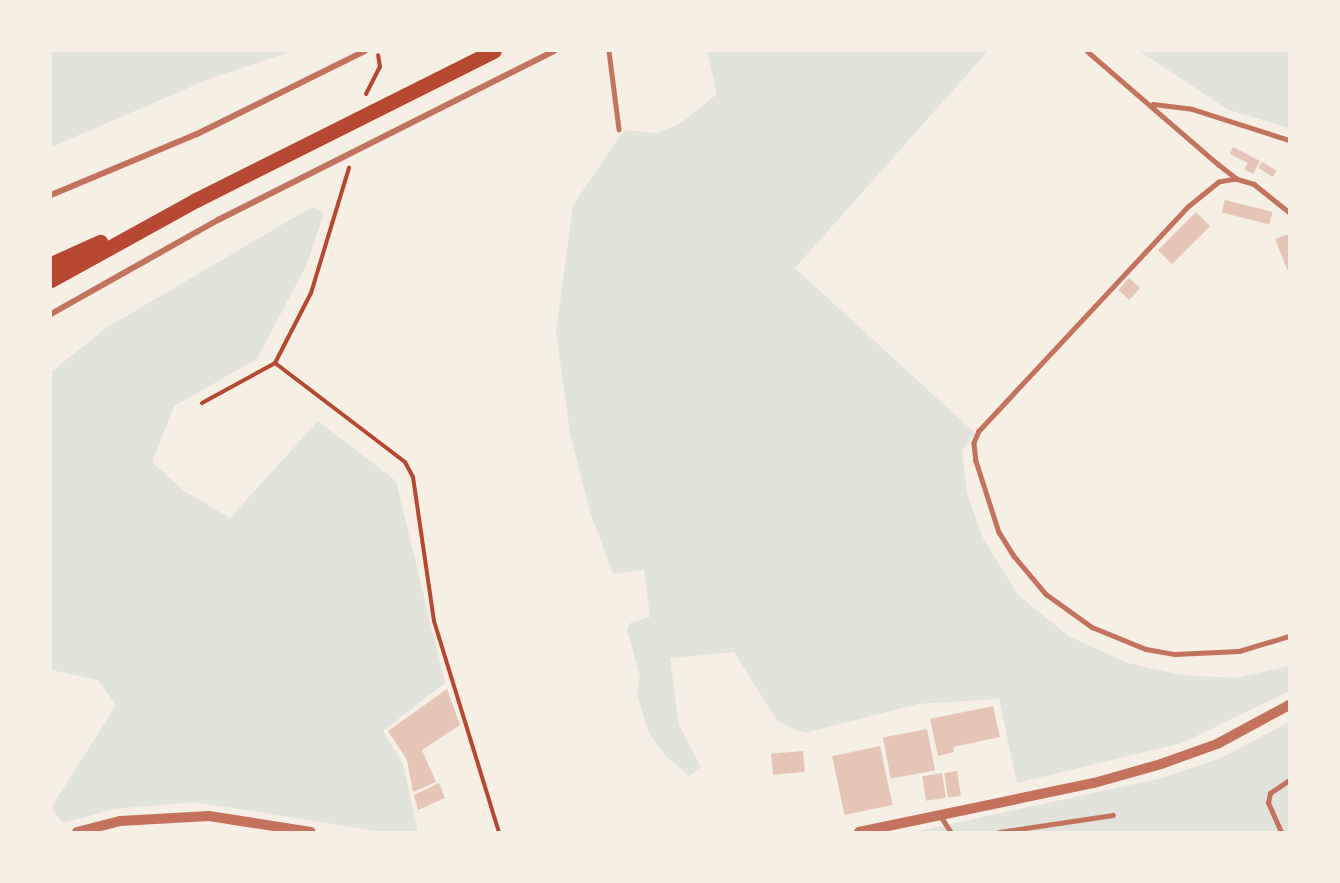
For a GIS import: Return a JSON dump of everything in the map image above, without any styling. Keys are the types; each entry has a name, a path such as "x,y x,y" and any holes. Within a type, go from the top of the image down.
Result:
{"main road":[{"path":"51,264 196,200 308,147 494,51"},
{"path":"51,279 196,200"}],"street":[{"path":"51,195 197,134 365,51"},
{"path":"51,314 218,220 554,51"},
{"path":"859,832 1094,783 1161,764 1217,744 1289,705"},
{"path":"77,832 120,821 209,816 310,832"}],"lane":[{"path":"609,51 620,129"},
{"path":"1087,51 1237,179 1254,184 1289,212"},
{"path":"1151,104 1192,109 1289,141"},
{"path":"1237,179 1219,182 1189,206 979,431 974,443 976,461 999,532 1014,556 1046,594 1092,627 1146,649 1175,654 1239,651 1289,636"},
{"path":"1281,832 1268,803 1270,793 1289,780"},
{"path":"940,815 951,832"},
{"path":"999,832 1113,815"}],"path":[{"path":"362,102 380,67 378,51"},
{"path":"202,403 275,363 310,293 351,153"},
{"path":"275,363 405,462 413,477 434,621 499,832"}],"shaded area":[{"path":"51,51 292,51 209,79 51,147"},
{"path":"707,51 988,51 795,268 975,433 962,451 967,493 982,536 1018,595 1070,637 1128,663 1181,675 1236,678 1289,666 1289,691 1182,743 1017,783 999,699 918,704 805,733 778,722 734,652 670,658 679,725 701,767 689,776 666,756 649,734 637,694 640,677 627,629 630,623 650,617 644,570 613,574 590,512 570,433 556,332 573,205 624,130 657,133 681,123 717,94"},
{"path":"1139,51 1289,51 1289,128 1229,110"},
{"path":"312,207 324,213 307,264 257,359 174,406 152,462 184,491 230,518 318,421 396,481 445,683 383,731 403,764 418,832 383,832 194,802 114,809 63,823 51,808 116,705 98,680 51,670 51,372 106,328"},
{"path":"1289,722 1289,832 914,832 1162,778 1221,758"}],"building":[{"path":"1233,147 1260,161 1253,174 1244,169 1248,163 1230,154"},
{"path":"1262,162 1277,171 1273,177 1258,168"},
{"path":"1225,200 1273,212 1269,224 1222,213"},
{"path":"1196,212 1210,226 1172,264 1158,250"},
{"path":"1289,234 1289,274 1275,239"},
{"path":"1129,278 1140,288 1129,300 1118,290"},
{"path":"447,689 460,725 422,750 436,782 413,792 407,760 388,731"},
{"path":"993,706 1000,737 953,747 954,752 938,756 930,719"},
{"path":"927,729 935,770 891,779 883,738"},
{"path":"880,746 892,805 845,815 832,756"},
{"path":"803,751 805,772 773,775 771,754"},
{"path":"957,771 961,796 948,798 944,773"},
{"path":"942,773 946,798 926,801 922,776"},
{"path":"439,783 445,798 418,810 414,795"}]}
